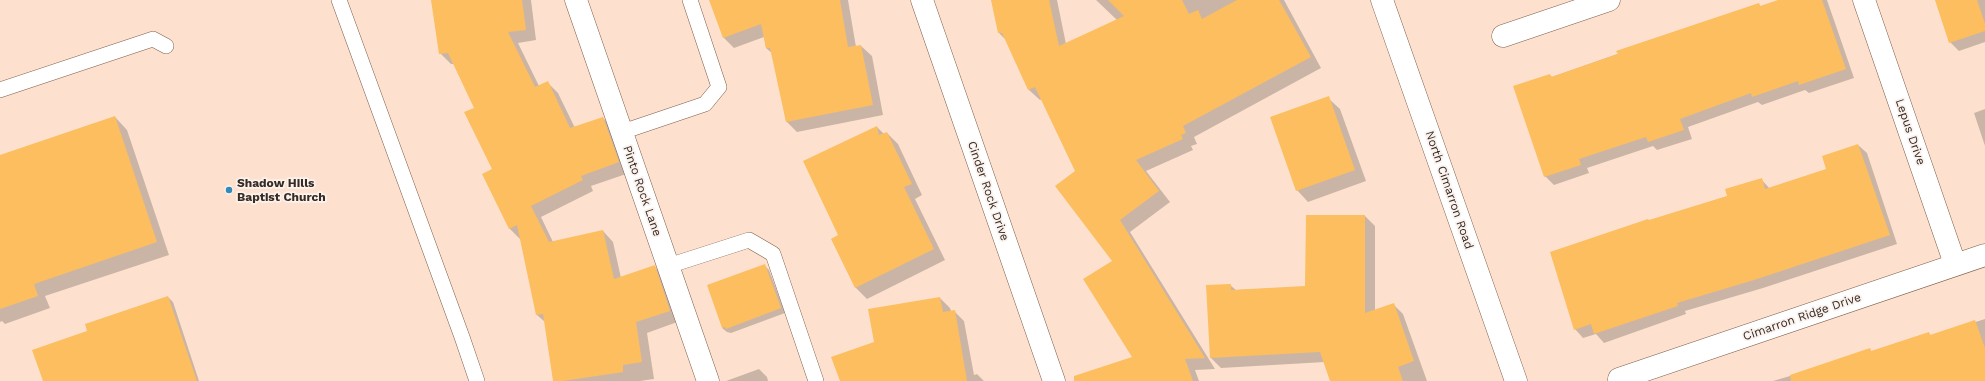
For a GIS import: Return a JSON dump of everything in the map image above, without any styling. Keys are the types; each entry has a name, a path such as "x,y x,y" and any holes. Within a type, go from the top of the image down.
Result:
{"street":[{"name":"Pinto Rock Lane","path":"576,0 708,381"},
{"name":"Cinder Rock Drive","path":"922,0 1054,381"},
{"name":"North Cimarron Road","path":"1382,0 1516,381"},
{"path":"1503,36 1609,0"},
{"name":"Lepus Drive","path":"1864,0 1955,264"},
{"name":"Cimarron Ridge Drive","path":"1619,379 1985,254"}],"lane":[{"path":"339,0 460,329 477,381"},
{"path":"622,132 705,104 719,87 690,0"},
{"path":"0,90 153,39 166,46"},
{"path":"668,266 749,240 773,254 816,381"}],"building":[{"path":"431,0 522,0 526,30 508,32 535,87 548,81 570,128 603,117 619,162 581,176 583,180 531,206 549,242 603,230 614,279 655,265 670,311 636,322 642,362 623,365 623,372 563,381 553,381 543,314 536,315 517,225 509,229 482,174 492,169 464,112 474,108 448,53 439,54"},
{"path":"709,0 840,0 848,47 861,45 873,105 786,122 770,48 766,48 761,24 723,38"},
{"path":"991,0 1049,0 1059,46 1124,16 1108,0 1182,0 1189,14 1198,10 1202,19 1237,0 1279,0 1311,57 1183,126 1186,133 1181,135 1183,139 1136,160 1159,191 1120,220 1205,358 1185,359 1193,381 1074,381 1074,376 1132,357 1083,279 1112,261 1055,186 1075,171 1035,87 1028,90 1002,33 998,33"},
{"path":"1778,0 1822,0 1846,69 1799,85 1798,81 1752,97 1751,93 1680,119 1684,130 1648,142 1646,137 1579,159 1581,165 1544,177 1513,86 1550,74 1551,77 1618,54 1616,51 1759,3 1760,6"},
{"path":"1935,0 1977,0 1985,24 1985,31 1949,43"},
{"path":"1329,96 1355,170 1296,191 1270,117"},
{"path":"115,116 157,242 34,284 38,296 0,309 0,155"},
{"path":"877,126 879,135 887,132 912,184 904,187 934,249 855,288 831,239 838,235 803,161"},
{"path":"1858,144 1890,235 1754,280 1677,303 1678,306 1594,334 1591,324 1574,330 1550,252 1648,219 1649,220 1727,196 1725,189 1762,178 1765,189 1826,169 1822,156"},
{"path":"1306,215 1365,215 1365,313 1394,303 1414,361 1398,367 1403,381 1330,381 1320,352 1210,358 1206,285 1231,284 1231,290 1305,286"},
{"path":"765,264 781,308 726,329 725,327 722,328 707,285"},
{"path":"168,296 197,381 43,381 32,350 87,331 85,324"},
{"path":"940,297 943,312 955,310 967,381 840,381 831,357 874,342 868,309"},
{"path":"1975,320 1985,348 1985,381 1791,381 1790,375 1870,348 1871,351 1929,332 1930,335"}],"place":[{"name":"Shadow Hills Baptist Church","path":"229,190"}]}
